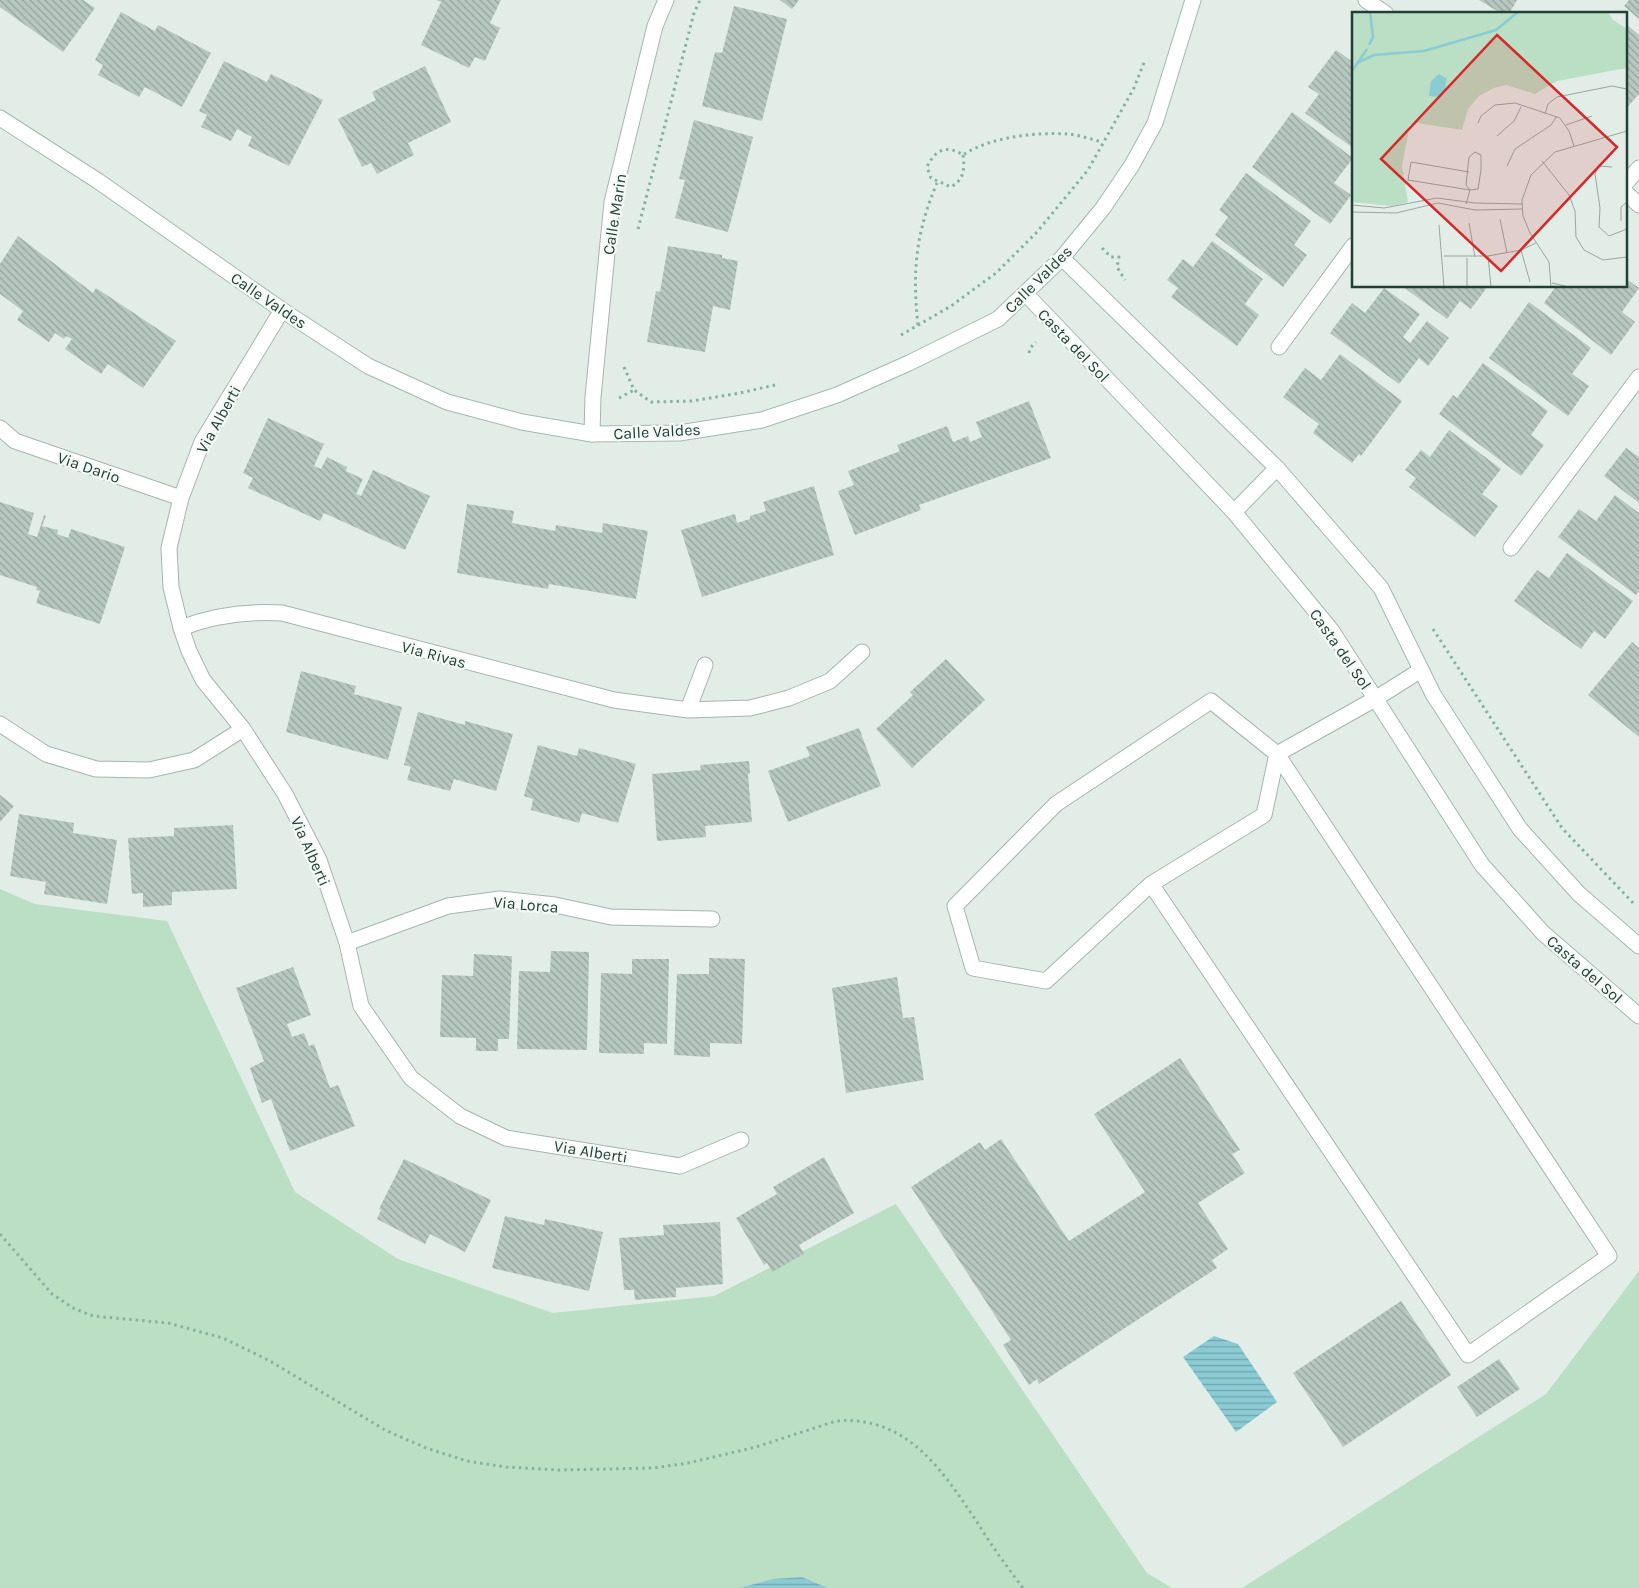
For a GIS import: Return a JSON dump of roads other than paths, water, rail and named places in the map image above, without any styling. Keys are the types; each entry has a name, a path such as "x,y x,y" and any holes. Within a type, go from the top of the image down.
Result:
{"street":[{"name":"Calle Marin","path":"592,434 593,396 612,202 655,26 666,0"},
{"name":"Calle Valdes","path":"0,118 98,181 282,310 368,366 447,402 522,422 592,434 680,433 762,420 837,396 998,319 1062,258 1103,208 1132,165 1155,123 1193,0"},
{"path":"1366,0 1383,12"},
{"path":"1626,183 1639,168"},
{"path":"1626,193 1639,205"},
{"path":"1279,348 1352,247"},
{"path":"1062,258 1277,468 1381,588 1433,694 1520,829 1579,894 1639,946"},
{"name":"Casta del Sol","path":"1025,293 1234,512 1332,631 1482,865 1542,933 1639,1016"},
{"name":"Via Alberti","path":"282,310 202,442 181,498 169,548 172,587 181,628 189,651 203,680 243,729 285,794 319,860 346,943 361,1006 410,1078 460,1116 506,1138 680,1166 741,1140"},
{"path":"1511,548 1639,377"},
{"name":"Via Dario","path":"0,428 15,441 181,498"},
{"path":"1234,512 1277,468"},
{"name":"Via Rivas","path":"181,628 202,620 248,612 282,613 614,700 688,710 750,708 789,698 830,681 862,652"},
{"path":"688,710 705,665"},
{"path":"1151,884 1468,1355 1608,1256 1277,754 1211,702 1056,804 955,906 973,968 1046,981 1151,884 1264,815 1277,754 1376,699 1421,670"},
{"path":"0,724 46,754 96,770 149,770 194,760 243,729"},
{"name":"Via Lorca","path":"346,943 448,906 500,899 555,905 611,916 712,919"}],"water":[{"path":"1214,1336 1238,1344 1277,1402 1236,1432 1183,1357"},
{"path":"802,1577 828,1588 739,1588 773,1579"}]}
